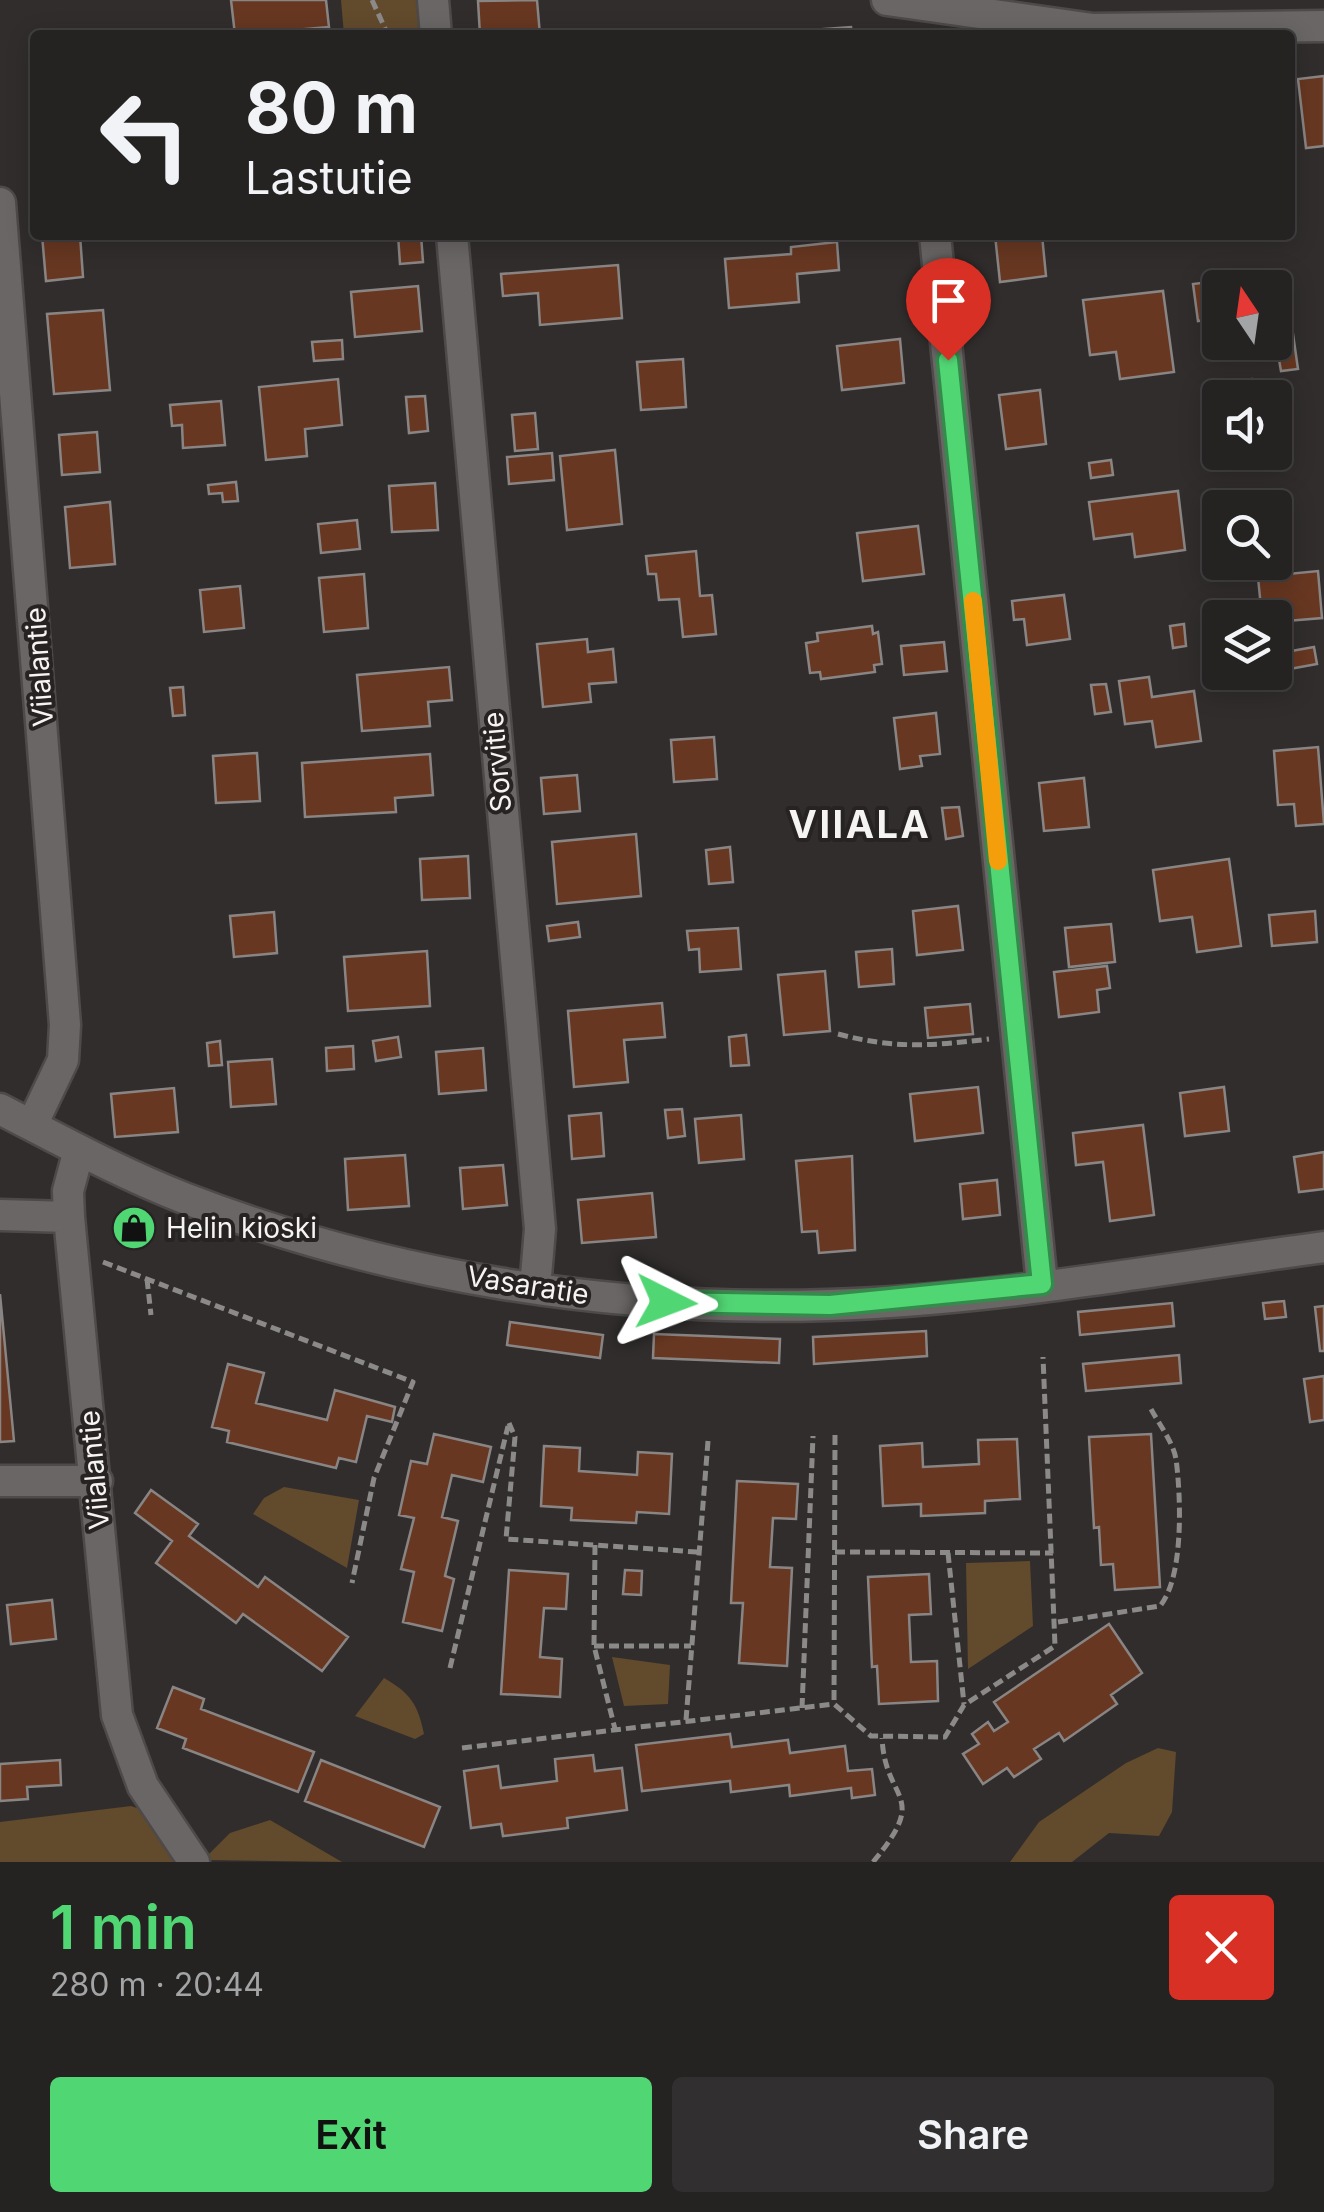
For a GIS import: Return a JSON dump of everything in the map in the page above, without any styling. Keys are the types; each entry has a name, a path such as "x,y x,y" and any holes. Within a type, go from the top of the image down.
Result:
{"street":[{"path":"433,0 436,30"},
{"path":"914,30 900,2 1324,26"},
{"name":"Viialantie","path":"0,202 65,1025 64,1060 32,1125"},
{"name":"Sorvitie","path":"452,240 540,1229 534,1288"},
{"path":"936,240 1042,1284"},
{"name":"Vasaratie","path":"0,1108 79,1150 181,1196 301,1238 414,1266 534,1288 651,1301 774,1306 899,1301 1324,1248"},
{"name":"Viialantie","path":"79,1150 68,1191 69,1217 120,1731 143,1786 194,1862"},
{"path":"0,1216 69,1217"},
{"path":"0,1481 97,1482"}],"path":[{"path":"372,0 386,30"},
{"path":"838,1034 884,1046 926,1047 1017,1036"},
{"path":"72,1250 413,1382 374,1478 352,1583"},
{"path":"147,1279 150,1316"},
{"path":"835,1435 834,1704 859,1729 882,1738 945,1737 964,1704 1055,1646 1043,1358"},
{"path":"1057,1622 1160,1606 1173,1591 1178,1550 1176,1455 1151,1409"},
{"path":"450,1668 509,1423 515,1436 506,1539 697,1552"},
{"path":"802,1708 813,1436"},
{"path":"686,1720 708,1441"},
{"path":"595,1545 594,1646 615,1729"},
{"path":"835,1552 1053,1553"},
{"path":"948,1553 964,1704"},
{"path":"594,1646 691,1646"},
{"path":"462,1748 834,1704"},
{"path":"872,1862 903,1818 902,1795 882,1738"}],"shaded area":[{"path":"341,0 423,0 426,30 344,30"},
{"path":"284,1487 359,1500 347,1568 253,1514 264,1498"},
{"path":"1030,1561 1033,1626 968,1669 966,1563"},
{"path":"612,1657 670,1665 668,1704 624,1706"},
{"path":"384,1678 412,1700 424,1734 415,1739 355,1716"},
{"path":"1158,1748 1176,1752 1172,1812 1159,1836 1109,1833 1072,1862 1010,1862 1039,1822 1126,1763"},
{"path":"131,1806 146,1811 185,1862 0,1862 0,1822"},
{"path":"270,1820 342,1862 203,1860 230,1833"}],"building":[{"path":"231,0 326,0 329,27 234,30"},
{"path":"537,0 540,30 480,30 478,1"},
{"path":"1324,76 1324,146 1306,148 1298,79"},
{"path":"42,240 80,240 83,277 46,281"},
{"path":"398,240 421,240 423,262 400,264"},
{"path":"996,240 1042,240 1046,276 1000,282"},
{"path":"837,242 839,270 797,274 799,302 729,308 725,259 791,254 791,247"},
{"path":"618,265 622,318 540,325 538,293 503,296 501,274"},
{"path":"1202,283 1202,320 1198,321 1193,284"},
{"path":"418,286 422,331 355,337 351,292"},
{"path":"1163,291 1174,372 1120,379 1116,352 1090,355 1083,300"},
{"path":"103,310 110,390 54,394 47,314"},
{"path":"1292,334 1298,369 1281,371 1279,360 1292,360"},
{"path":"900,339 904,383 842,390 837,346"},
{"path":"342,340 343,359 314,361 312,342"},
{"path":"683,359 686,407 641,410 637,362"},
{"path":"338,379 342,425 305,429 307,456 266,460 259,387"},
{"path":"1040,390 1046,444 1006,449 999,395"},
{"path":"425,396 428,431 409,433 406,397"},
{"path":"221,401 225,445 183,448 182,425 172,426 170,405"},
{"path":"535,413 538,449 515,451 512,415"},
{"path":"97,432 100,472 62,475 59,435"},
{"path":"615,450 622,524 567,530 560,456"},
{"path":"552,453 554,480 509,484 507,457"},
{"path":"1111,460 1113,475 1091,478 1089,463"},
{"path":"236,482 238,501 223,502 222,493 209,494 208,485"},
{"path":"435,483 438,530 392,532 389,486"},
{"path":"1178,491 1185,550 1135,557 1132,534 1094,539 1089,502"},
{"path":"110,502 115,564 70,568 65,507"},
{"path":"357,520 360,549 321,553 318,524"},
{"path":"918,526 924,574 863,581 857,533"},
{"path":"696,551 700,596 712,595 716,634 683,637 679,599 659,600 656,574 648,574 646,556"},
{"path":"1318,571 1322,618 1292,621 1292,600 1260,600 1258,580 1292,580 1292,574"},
{"path":"364,574 368,628 324,632 319,578"},
{"path":"240,586 244,628 204,632 200,590"},
{"path":"1064,595 1070,639 1027,645 1024,619 1014,620 1012,601"},
{"path":"1184,624 1186,646 1173,648 1170,626"},
{"path":"872,626 873,634 878,632 882,664 874,665 875,672 821,679 820,672 810,673 806,643 818,641 817,633"},
{"path":"587,639 588,652 613,649 616,682 589,684 591,702 543,707 537,644"},
{"path":"944,642 947,671 904,675 901,646"},
{"path":"1314,647 1317,664 1292,669 1292,651"},
{"path":"449,667 452,700 428,702 430,726 362,731 357,675"},
{"path":"1149,677 1152,697 1194,691 1201,741 1156,747 1152,721 1125,724 1119,681"},
{"path":"1106,684 1111,712 1095,714 1091,685"},
{"path":"183,687 185,715 173,716 170,688"},
{"path":"936,713 940,754 920,756 922,766 900,769 894,718"},
{"path":"714,737 717,779 674,782 671,740"},
{"path":"1318,747 1324,824 1296,826 1294,804 1278,805 1274,751"},
{"path":"257,753 260,801 216,803 213,756"},
{"path":"430,754 433,795 395,798 396,812 305,817 302,763"},
{"path":"577,775 580,811 544,814 541,778"},
{"path":"1084,778 1089,827 1044,831 1039,783"},
{"path":"959,807 963,836 946,839 942,808"},
{"path":"636,834 641,896 557,904 552,842"},
{"path":"730,847 733,882 709,884 706,850"},
{"path":"468,856 470,898 422,900 420,859"},
{"path":"1229,859 1241,946 1197,952 1192,917 1160,921 1153,870"},
{"path":"958,906 963,950 917,955 913,911"},
{"path":"1315,911 1317,942 1272,946 1269,915"},
{"path":"274,912 277,953 234,957 230,916"},
{"path":"578,922 580,937 549,941 547,926"},
{"path":"1111,924 1115,962 1069,967 1065,928"},
{"path":"738,928 741,969 700,972 699,949 689,950 687,931"},
{"path":"892,949 894,984 859,987 856,952"},
{"path":"427,951 430,1006 348,1011 344,957"},
{"path":"1107,966 1110,988 1097,990 1099,1012 1059,1017 1054,972"},
{"path":"825,971 830,1031 784,1035 778,975"},
{"path":"662,1003 665,1037 624,1040 628,1082 574,1087 568,1011"},
{"path":"970,1004 973,1034 928,1038 925,1008"},
{"path":"746,1035 749,1065 731,1066 729,1037"},
{"path":"398,1037 401,1057 376,1061 373,1041"},
{"path":"220,1041 222,1065 209,1066 207,1043"},
{"path":"353,1046 354,1069 327,1071 326,1048"},
{"path":"483,1048 486,1090 439,1094 436,1052"},
{"path":"272,1059 276,1104 231,1107 228,1062"},
{"path":"978,1087 983,1133 915,1141 910,1094"},
{"path":"1224,1087 1229,1131 1185,1136 1180,1093"},
{"path":"174,1088 178,1132 115,1137 111,1094"},
{"path":"682,1109 685,1136 668,1138 665,1110"},
{"path":"601,1113 604,1156 572,1159 569,1116"},
{"path":"741,1115 744,1159 699,1163 695,1119"},
{"path":"1143,1125 1154,1215 1110,1221 1103,1162 1076,1165 1073,1133"},
{"path":"1324,1152 1324,1189 1299,1192 1294,1157"},
{"path":"405,1155 409,1206 348,1210 345,1159"},
{"path":"852,1156 855,1250 819,1253 817,1231 802,1232 796,1161"},
{"path":"503,1165 507,1205 463,1209 460,1168"},
{"path":"997,1180 1000,1215 963,1219 960,1184"},
{"path":"652,1193 656,1237 582,1243 578,1200"},
{"path":"144,1218 147,1235 130,1238 127,1222"},
{"path":"0,1294 14,1441 0,1442"},
{"path":"1284,1301 1286,1317 1265,1319 1263,1303"},
{"path":"1172,1303 1174,1326 1080,1335 1078,1312"},
{"path":"1324,1306 1324,1351 1320,1351 1315,1307"},
{"path":"510,1322 603,1335 600,1358 507,1345"},
{"path":"926,1331 927,1356 814,1364 813,1337"},
{"path":"654,1334 780,1339 779,1363 653,1358"},
{"path":"1179,1355 1181,1383 1086,1391 1083,1364"},
{"path":"228,1364 264,1373 256,1403 327,1420 335,1390 395,1407 392,1422 367,1416 356,1462 339,1458 336,1468 227,1442 229,1431 212,1427"},
{"path":"1324,1376 1324,1420 1310,1422 1304,1379"},
{"path":"434,1434 491,1447 483,1482 452,1475 442,1517 458,1521 445,1576 454,1579 442,1631 403,1622 414,1572 401,1569 414,1518 399,1515 411,1461 427,1464"},
{"path":"1151,1434 1160,1587 1115,1590 1113,1564 1101,1565 1099,1527 1094,1528 1089,1437"},
{"path":"1017,1439 1020,1499 985,1501 985,1513 921,1516 921,1504 883,1506 880,1446 922,1443 923,1467 979,1464 978,1440"},
{"path":"544,1446 580,1448 579,1471 637,1475 638,1452 672,1454 669,1514 637,1512 636,1523 571,1520 572,1508 541,1506"},
{"path":"737,1481 798,1484 796,1519 773,1518 770,1567 792,1568 787,1666 739,1663 743,1603 731,1603"},
{"path":"151,1490 198,1524 189,1536 258,1587 265,1577 348,1637 322,1671 243,1614 236,1623 156,1563 172,1541 135,1513"},
{"path":"509,1570 568,1574 566,1609 544,1608 540,1657 562,1659 560,1697 501,1694"},
{"path":"625,1570 642,1571 641,1595 623,1594"},
{"path":"929,1574 931,1614 909,1615 911,1662 937,1661 938,1701 879,1704 877,1666 872,1667 868,1577"},
{"path":"52,1600 56,1639 11,1644 7,1605"},
{"path":"1109,1624 1142,1673 1111,1695 1117,1704 1064,1741 1059,1733 1034,1749 1041,1759 1014,1777 1007,1768 983,1784 963,1754 979,1744 972,1734 988,1722 994,1731 1008,1722 994,1702"},
{"path":"173,1687 204,1699 201,1709 314,1752 298,1792 183,1748 186,1739 157,1728"},
{"path":"730,1734 732,1747 788,1740 790,1753 845,1746 848,1771 872,1769 875,1795 852,1798 851,1788 790,1796 789,1785 731,1792 730,1781 642,1791 636,1745"},
{"path":"593,1755 595,1771 622,1768 627,1810 567,1818 568,1828 503,1836 501,1824 471,1828 464,1771 498,1766 501,1788 557,1781 555,1759"},
{"path":"60,1760 61,1785 27,1787 28,1799 0,1801 0,1764"},
{"path":"321,1760 440,1807 424,1847 305,1801"}],"slow traffic":[{"path":"973,601 998,861"}],"place":[{"name":"Helin kioski","path":"134,1228"}],"district":[{"name":"VIIALA","path":"860,824"}],"route":[{"path":"666,1302 830,1305 914,1300 1042,1284 948,360"}]}
